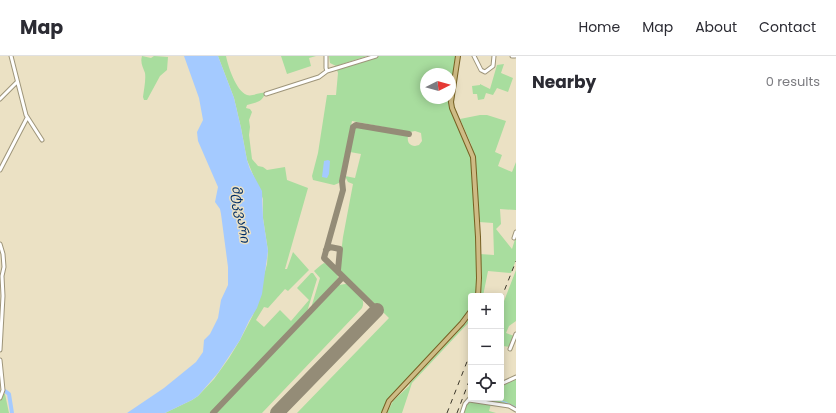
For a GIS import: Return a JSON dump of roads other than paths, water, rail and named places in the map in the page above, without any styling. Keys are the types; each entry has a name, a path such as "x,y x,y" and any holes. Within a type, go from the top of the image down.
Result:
{"main road":[{"path":"458,56 451,102 452,108 471,150 474,162 479,265 478,293"},
{"path":"384,413 389,402 468,315"}],"street":[{"path":"11,56 27,118 42,140"},
{"path":"326,56 327,72"},
{"path":"266,94 376,56"},
{"path":"474,56 481,70 484,72 493,66 494,56"},
{"path":"0,100 17,82"},
{"path":"0,170 27,118"},
{"path":"514,238 516,232"},
{"path":"0,244 4,267 1,277 3,301 0,350"},
{"path":"510,350 516,334"},
{"path":"0,360 2,391 0,398"},
{"path":"504,383 516,377"},
{"path":"462,413 469,401"},
{"path":"476,401 509,406 516,410"}],"water":[{"name":"მტკვარი","path":"184,56 218,56 234,98 247,160 250,169 262,191 263,218 268,251 262,294 257,308 240,340 218,373 198,396 165,413 127,413 164,388 196,362 203,352 204,340 210,334 218,318 221,300 228,285 228,267 221,214 220,209 215,202 218,187 198,141 197,132 203,120 199,98"},
{"path":"324,161 330,161 329,174 327,178 322,177"}],"waterway":[{"path":"5,391 9,394 12,413"},
{"path":"502,401 516,407"}],"railway":[{"path":"503,293 516,261"},
{"path":"447,413 468,359"},
{"path":"457,413 468,384"}]}
